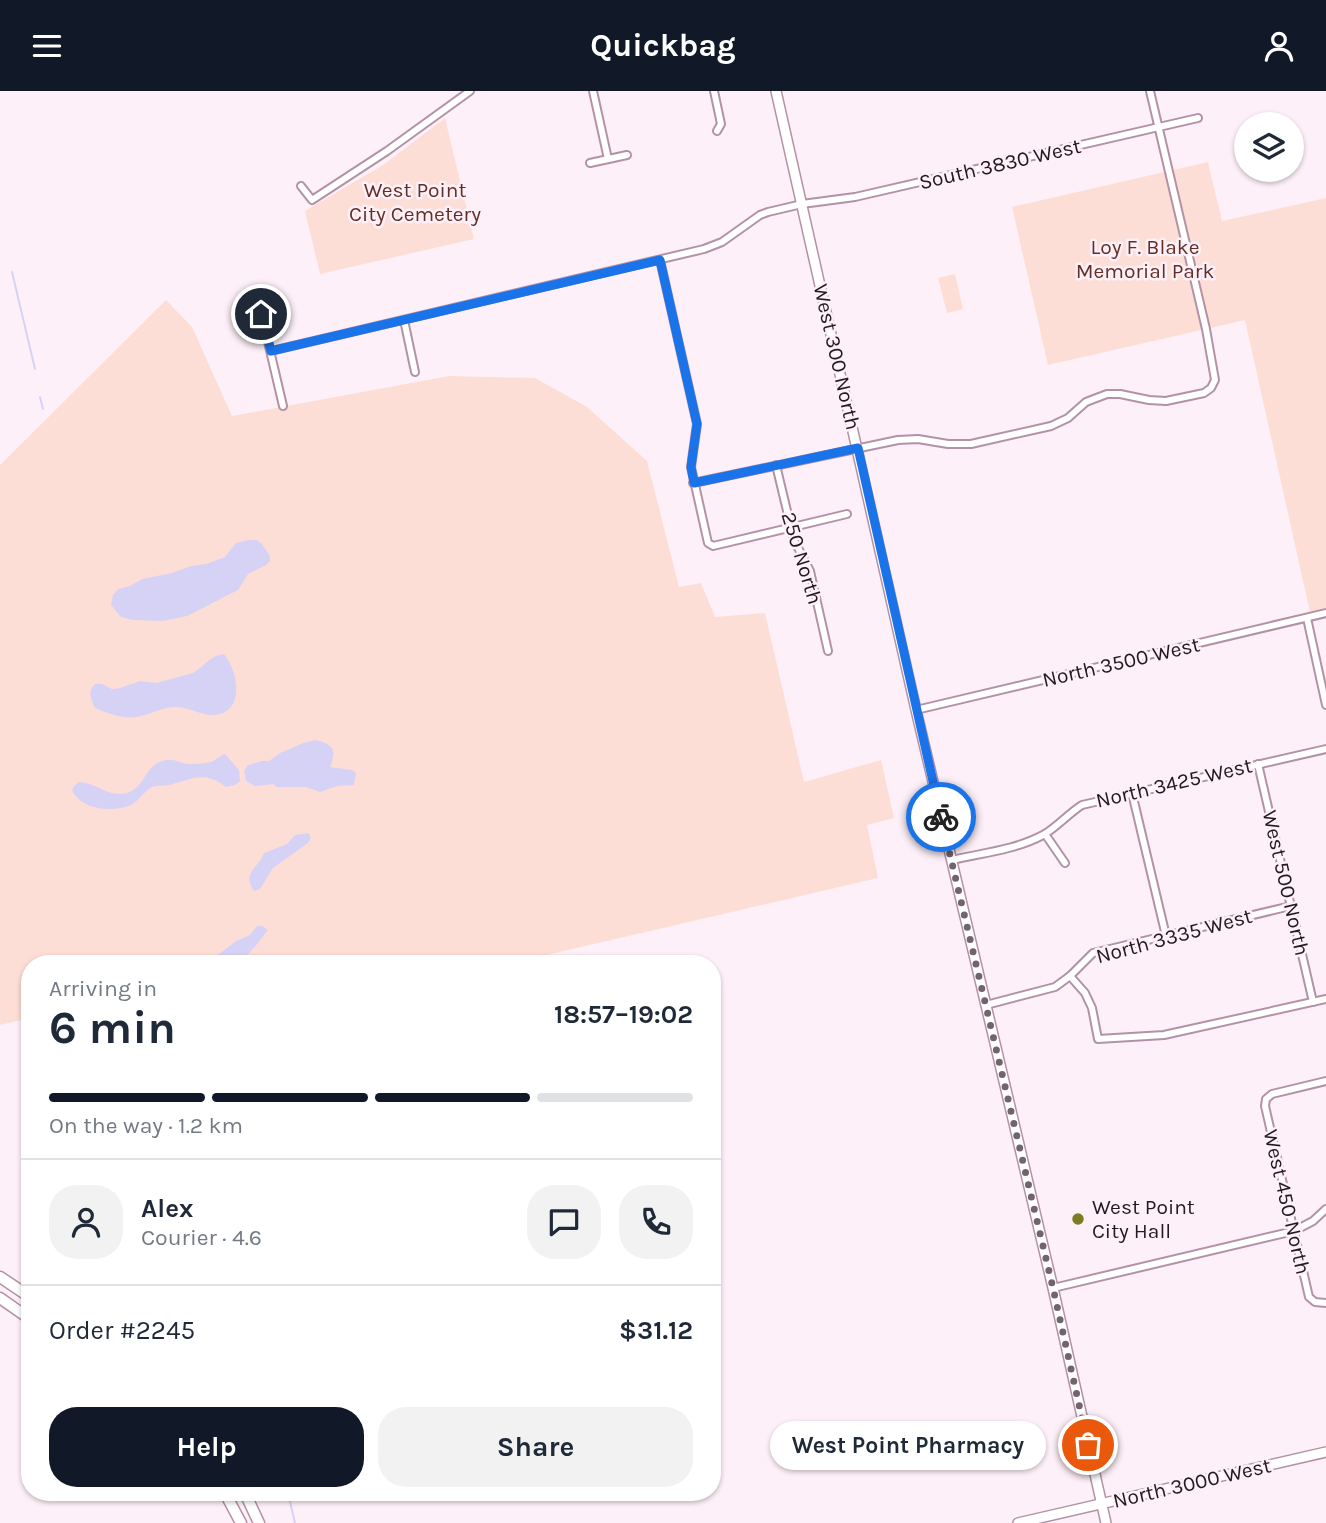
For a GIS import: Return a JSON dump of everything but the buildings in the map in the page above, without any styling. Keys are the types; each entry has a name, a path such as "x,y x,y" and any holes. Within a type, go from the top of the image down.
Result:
{"main road":[{"name":"West 300 North","path":"776,91 916,709 1106,1523"},
{"path":"0,1277 21,1291"},
{"path":"0,1298 21,1313"},
{"name":"North 3000 West","path":"1018,1523 1326,1452"},
{"path":"229,1501 241,1523"},
{"path":"249,1501 259,1523"}],"street":[{"path":"301,186 312,200 387,151 470,91"},
{"path":"593,91 608,159"},
{"path":"714,91 721,124 717,131"},
{"path":"694,483 907,439 971,444 1051,426 1068,418 1086,403 1107,394 1166,401 1204,393 1211,388 1215,380 1206,329 1150,91"},
{"name":"South 3830 West","path":"271,351 714,246 768,212 802,204 855,197 1198,118"},
{"path":"590,163 627,155"},
{"path":"660,260 697,424 691,467 710,546 847,515"},
{"path":"257,295 283,406"},
{"path":"404,320 415,372"},
{"name":"250 North","path":"776,465 794,540 810,571 828,651"},
{"name":"North 3500 West","path":"916,709 1326,613"},
{"path":"1307,618 1326,705"},
{"name":"North 3425 West","path":"952,860 1019,845 1045,834 1082,804 1326,749"},
{"name":"West 500 North","path":"1258,764 1313,1002"},
{"path":"1132,793 1166,936"},
{"path":"1045,834 1065,863"},
{"name":"North 3335 West","path":"985,1005 1055,987 1093,953 1291,906"},
{"path":"1070,976 1085,993 1092,1008 1098,1039 1164,1035 1326,999"},
{"name":"West 450 North","path":"1326,1081 1272,1094 1266,1099 1265,1106 1309,1297 1315,1303 1326,1303"},
{"path":"1053,1288 1294,1231 1326,1209"}],"green space":[{"name":"West Point City Cemetery","path":"445,118 474,239 320,274 305,211 383,165"},
{"name":"Loy F. Blake Memorial Park","path":"1208,162 1222,221 1326,198 1326,608 1310,612 1245,320 1048,365 1012,207"},
{"path":"955,274 963,309 947,313 938,278"},
{"path":"166,300 192,327 232,416 449,376 535,378 587,407 647,461 679,587 701,583 715,617 765,613 804,782 881,760 894,818 867,825 878,878 547,955 21,955 21,1020 0,1025 0,465"}],"shaded area":[{"path":"257,540 262,544 270,556 270,561 248,574 238,590 187,616 163,621 133,620 121,617 111,605 113,595 118,589 142,579 225,557 236,543"},
{"path":"224,654 233,670 236,690 231,707 225,712 210,715 172,707 141,716 125,717 95,708 91,698 90,692 95,684 112,689 140,681 156,683 193,673 211,659"},
{"path":"315,740 332,749 330,767 356,773 354,785 337,786 320,792 306,787 276,787 274,784 255,786 246,781 244,771 248,765 269,761 280,753"},
{"path":"225,754 239,770 240,781 235,785 226,787 211,779 198,777 152,787 131,805 115,809 90,806 76,797 72,790 79,782 121,794 135,789 151,768 162,761 204,763"},
{"path":"309,833 311,838 308,843 273,868 260,889 254,891 250,885 250,875 264,853 287,844 295,835"},
{"path":"257,926 268,930 247,955 217,955 236,941 250,935"}],"waterway":[{"path":"12,272 35,369"},
{"path":"40,397 43,409"},
{"path":"290,1501 295,1523"}],"way so far":[{"path":"941,817 1088,1445"}],"place":[{"name":"West Point City Hall","path":"1078,1219"},
{"name":"West Point Pharmacy","path":"1088,1445"}],"route":[{"path":"261,314 271,351 660,260 697,424 691,467 694,483 858,448 941,817"}]}
